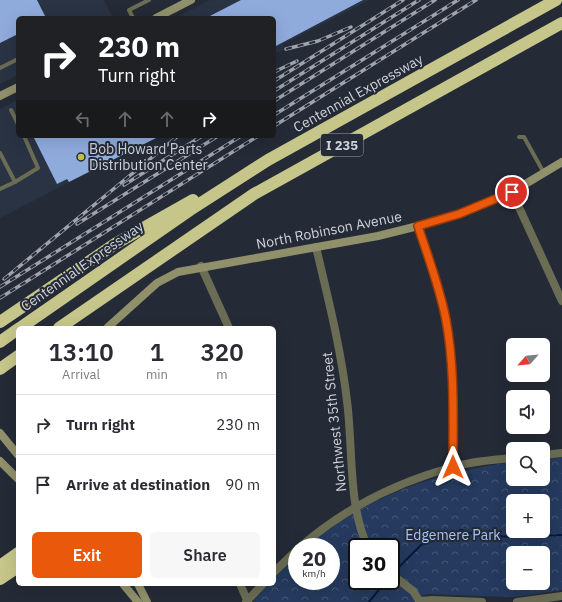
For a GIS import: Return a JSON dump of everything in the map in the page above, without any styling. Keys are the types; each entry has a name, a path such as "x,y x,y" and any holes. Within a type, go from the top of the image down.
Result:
{"highway":[{"name":"Centennial Expressway","path":"23,326 190,210 268,160 556,0"},
{"name":"I 235","path":"62,326 254,194 562,23"},
{"path":"0,322 115,244 154,220 268,160"},
{"name":"Centennial Expressway","path":"0,342 16,331"},
{"path":"0,369 16,357"},
{"path":"0,566 16,554"},
{"path":"0,579 16,568"}],"street":[{"path":"160,16 188,1"},
{"path":"0,96 16,88"},
{"name":"North Robinson Avenue","path":"110,326 164,278 178,272 201,266 316,247 418,226 459,214 512,192 562,162"},
{"path":"512,192 562,301"},
{"path":"418,226 441,299 447,327 453,389 453,467"},
{"name":"Northwest 35th Street","path":"316,247 342,363 350,428 355,508 364,538"},
{"path":"201,266 227,326"},
{"path":"0,433 16,453"},
{"path":"550,454 562,453"},
{"path":"311,538 320,530 355,508 410,481 453,467 506,459"},
{"path":"0,461 16,477"},
{"path":"276,570 288,559"},
{"path":"400,581 413,591 420,602 434,600 482,602"},
{"path":"125,586 138,602"},
{"path":"139,586 147,602"},
{"path":"241,586 247,601 261,586"},
{"path":"517,602 562,596"}],"lane":[{"path":"132,16 129,10 149,0"},
{"path":"0,68 16,60"},
{"path":"11,110 16,120"},
{"path":"520,137 524,137 529,144 544,173"},
{"path":"0,189 38,168 25,138"},
{"path":"0,153 15,182"}],"shaded area":[{"path":"0,0 104,0 112,16 16,16 16,76 0,84"},
{"path":"210,0 370,0 283,44 285,49 276,53 276,16 179,16"},
{"name":"Bob Howard Parts Distribution Center","path":"16,101 16,138 155,138 0,218 0,109"}],"green space":[{"name":"Edgemere Park","path":"562,457 562,590 513,597 427,594 415,598 416,602 254,602 266,586 276,586 276,576 288,564 288,590 340,590 340,538 318,538 353,514 378,500 403,489 456,472 506,463 506,486 550,486 550,458"}],"building":[{"path":"0,0 37,0 45,16 16,16 16,35 0,43"},
{"path":"241,0 363,0 276,46 276,16 210,16"},
{"name":"Bob Howard Parts Distribution Center","path":"34,138 156,138 69,182 67,179 57,184"}],"waterway":[{"path":"400,566 421,545 461,530 478,535 515,537 562,535"},
{"path":"369,602 379,590"}],"railway":[{"path":"276,80 403,0"},
{"path":"276,90 419,0"},
{"path":"276,100 435,0"},
{"path":"276,114 458,0"},
{"path":"276,125 476,0"},
{"path":"286,49 318,41 351,27"},
{"path":"276,71 297,61"},
{"path":"4,279 176,138"},
{"path":"124,185 199,138"},
{"path":"77,224 215,138"},
{"path":"0,287 238,138"},
{"path":"0,298 255,138"}],"place":[{"name":"Bob Howard Parts Distribution Center","path":"81,157"}],"route":[{"path":"453,467 453,389 448,334 441,299 418,226 459,214 512,192"}]}
